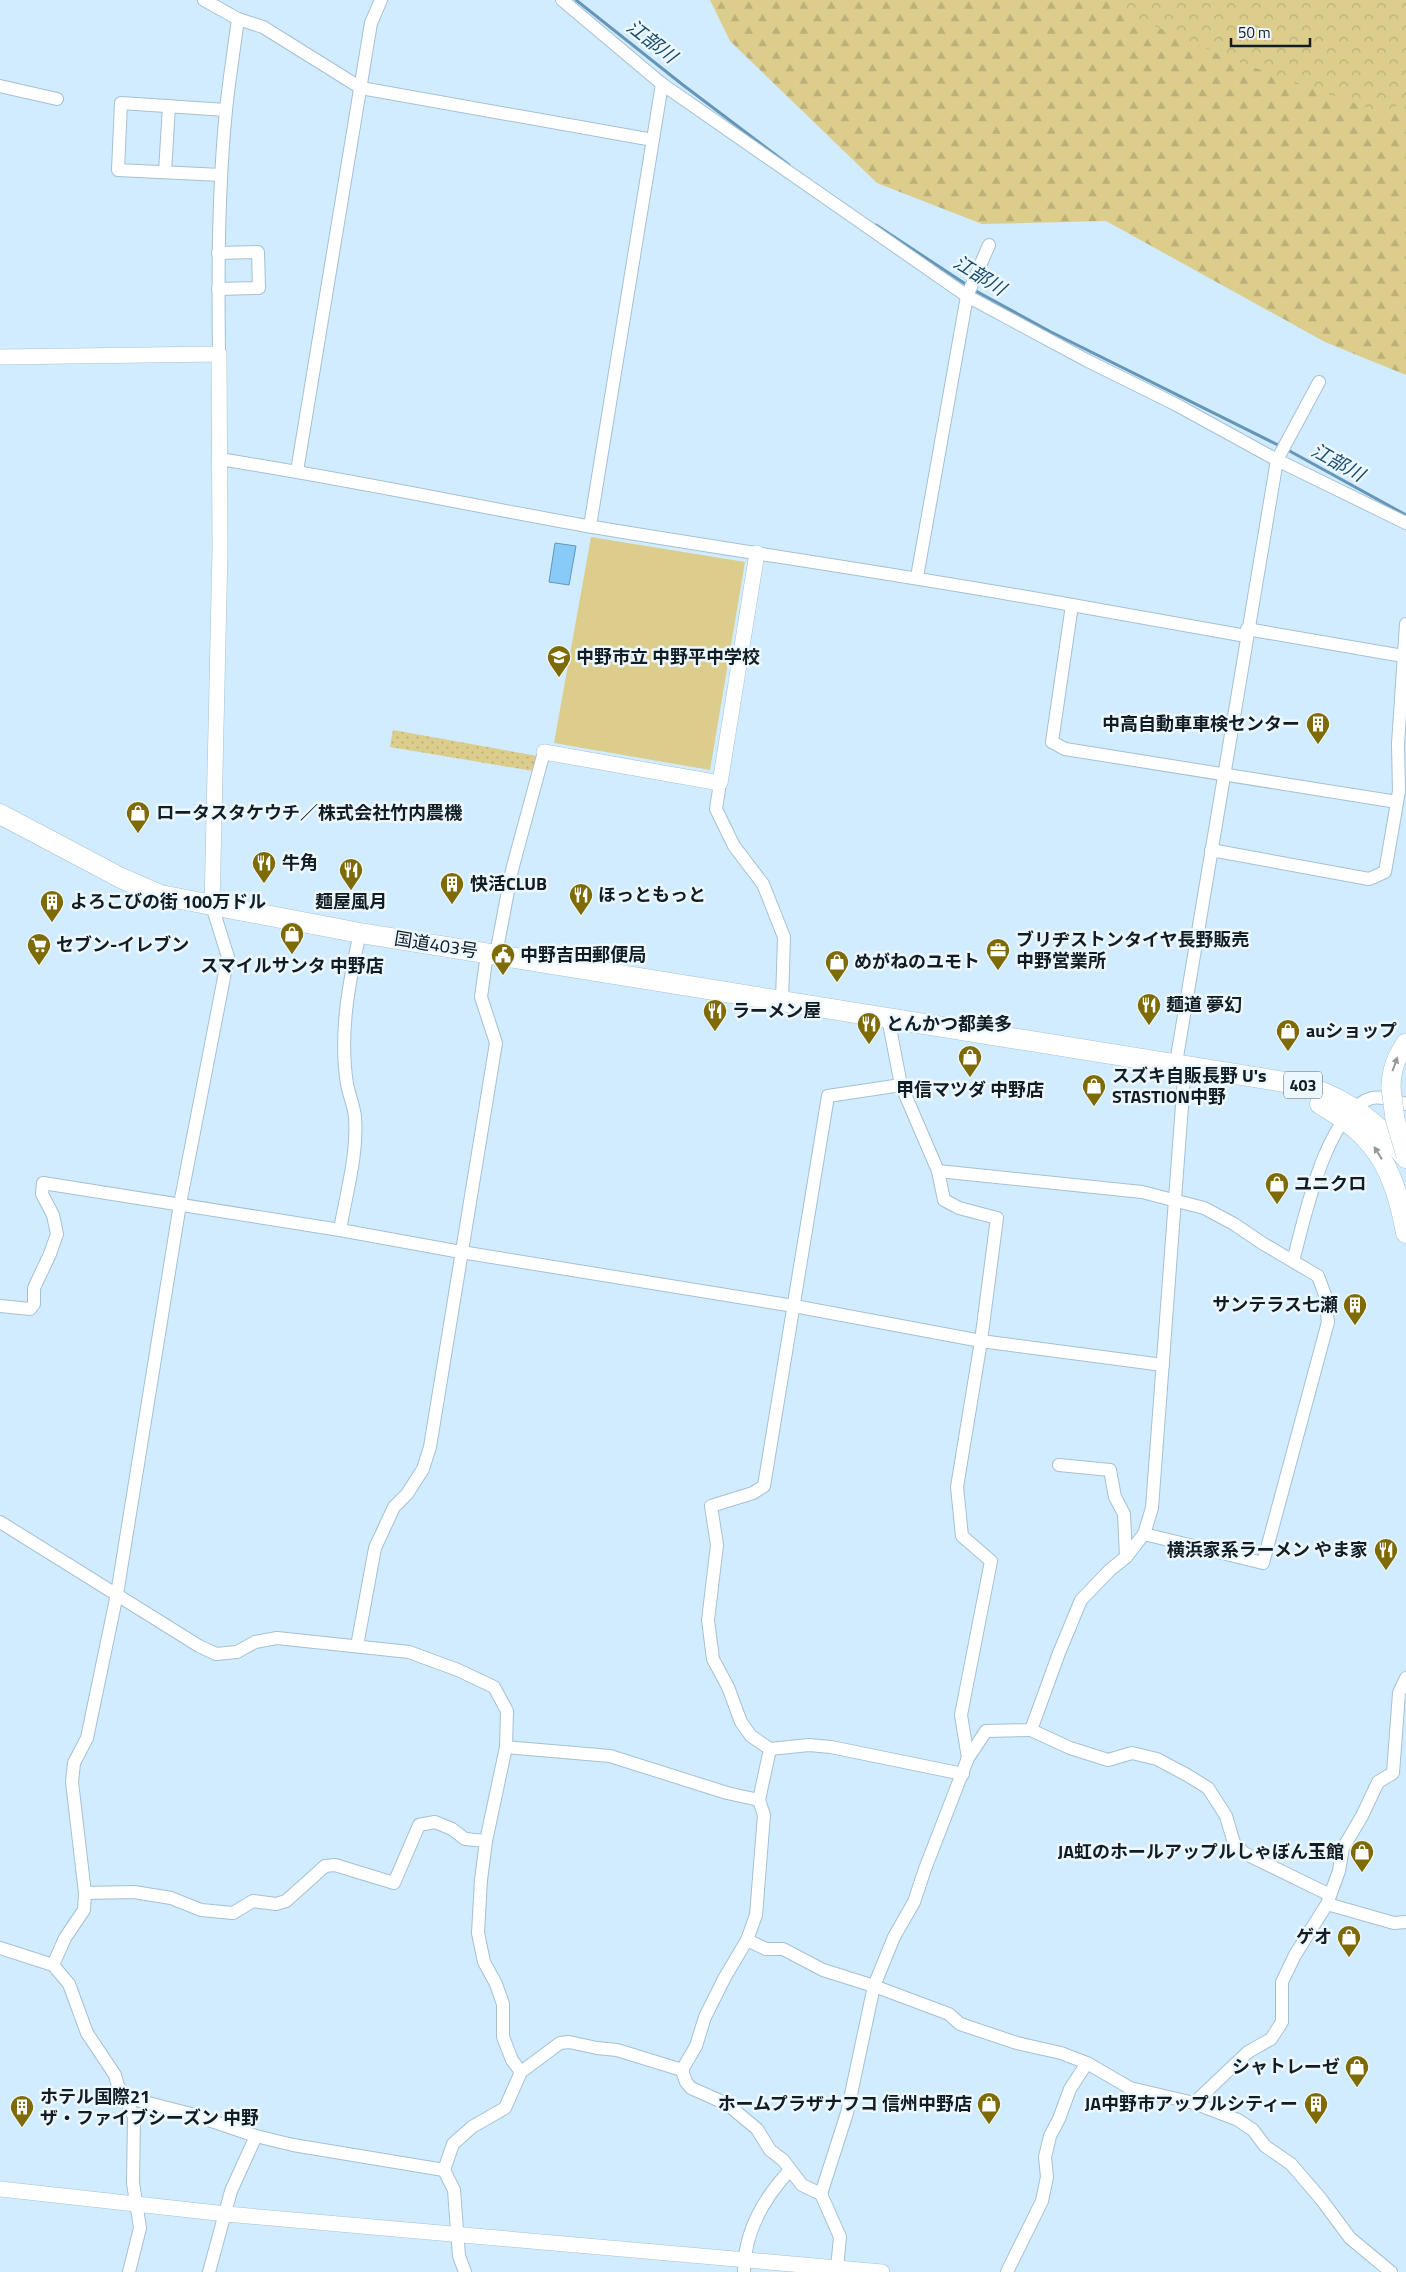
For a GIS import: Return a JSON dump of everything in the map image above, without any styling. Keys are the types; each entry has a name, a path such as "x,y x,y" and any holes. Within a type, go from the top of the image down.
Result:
{"highway":[{"name":"国道403号","path":"0,814 121,878 160,895 212,906 360,933 1181,1064 1308,1087 1333,1096 1350,1114 1358,1129 1374,1147 1402,1193 1406,1233"},
{"name":"国道403号","path":"1350,1114 1380,1129 1406,1157"}],"main road":[{"path":"1406,1043 1392,1070 1391,1088 1395,1119 1406,1157"}],"street":[{"path":"204,0 238,19 263,27 361,88 653,140"},
{"path":"297,471 361,88 370,23 381,0"},
{"path":"562,0 662,84 967,295 1088,361 1176,404 1277,460 1406,523"},
{"path":"53,1965 65,1938 84,1910 85,1893 72,1782 74,1763 87,1738 117,1594 180,1204 228,957 212,906 219,647 218,253 226,110 238,19"},
{"path":"590,526 662,84"},
{"path":"0,86 57,99"},
{"path":"221,175 118,170 121,103 226,110"},
{"path":"165,172 170,106"},
{"path":"918,577 967,295 989,245"},
{"path":"218,253 258,252 259,288 218,289"},
{"path":"0,357 219,354"},
{"path":"1031,1730 1059,1653 1081,1600 1110,1570 1126,1557 1144,1534 1152,1508 1175,1202 1181,1064 1212,850 1277,460 1319,382"},
{"path":"219,459 297,471 374,488 590,526 918,577 1072,605 1403,656"},
{"path":"757,553 716,809 734,846 763,884 784,937 782,1001"},
{"path":"1072,605 1052,742 1065,749 1396,802"},
{"path":"1212,850 1370,878 1385,872 1399,791 1398,744 1406,624"},
{"path":"356,1646 375,1548 394,1507 407,1494 423,1469 430,1448 496,1043 481,997 512,870 544,752 720,783"},
{"path":"340,1230 354,1148 355,1116 347,1084 344,1036 350,978 360,933"},
{"path":"888,1018 901,1085 938,1171 944,1200 959,1208 997,1218 981,1341 957,1487 962,1536 991,1561 961,1715 968,1758"},
{"path":"901,1085 828,1096 764,1486 753,1493 711,1506 717,1545 708,1620 713,1660 728,1687 741,1722 751,1736 770,1750 808,1745 831,1747 963,1774"},
{"path":"1293,1260 1326,1150 1350,1114 1364,1102 1377,1098 1406,1104"},
{"path":"938,1171 1142,1192 1204,1208 1234,1224 1318,1276 1325,1295 1328,1322 1263,1562 1144,1534"},
{"path":"0,1306 30,1309 34,1304 34,1288 57,1234 53,1215 42,1194 43,1183 340,1230 461,1252 794,1306 981,1341 1163,1365"},
{"path":"1059,1465 1110,1470 1115,1497 1124,1514 1126,1557"},
{"path":"0,1522 199,1646 216,1654 237,1652 255,1642 277,1638 409,1652 458,1670 494,1688 507,1711 506,1747 486,1841 478,1933 484,1962 503,2004 503,2037 512,2060 521,2072"},
{"path":"1194,2104 1248,2052 1271,2039 1282,2022 1282,1982 1295,1955 1328,1899 1343,1848 1362,1816 1378,1782 1393,1773 1399,1693 1406,1678"},
{"path":"821,2194 847,2113 874,1986 894,1937 914,1902 968,1758 986,1731 1031,1730 1070,1748 1108,1760 1132,1753 1157,1759 1187,1774 1208,1788 1226,1816 1234,1842 1244,1853 1328,1899 1394,1923 1406,1922"},
{"path":"506,1747 610,1756 727,1793 759,1800"},
{"path":"770,1750 759,1800 764,1816 756,1915 747,1940 725,1977 705,2017 696,2046 682,2070 686,2082 691,2088 727,2104 757,2128 770,2150 783,2160 802,2185 821,2194 840,2237 837,2268"},
{"path":"85,1893 134,1892 171,1898 201,1910 233,1913 253,1901 276,1904 286,1901 325,1866 334,1865 394,1883 419,1824 435,1822 452,1829 465,1839 486,1841"},
{"path":"747,1940 766,1949 783,1950 823,1970 874,1986 949,2014 960,2024 1017,2043 1061,2053 1086,2063 1130,2088 1194,2104 1238,2120 1253,2130 1265,2146 1291,2164 1321,2199 1350,2238 1391,2272"},
{"path":"0,1948 53,1965 68,1984 87,2033 115,2075 118,2086 134,2117 133,2184 138,2203 140,2228 129,2272"},
{"path":"464,2272 459,2256 454,2190 444,2170 453,2144 472,2127 505,2108 521,2072 560,2043 569,2042 617,2050 682,2070"},
{"path":"1007,2272 1042,2201 1047,2177 1045,2157 1050,2136 1059,2119 1070,2089 1086,2063"},
{"path":"125,2097 191,2114 256,2136 293,2145 444,2170"},
{"path":"209,2272 231,2191 256,2136"},
{"path":"744,2265 755,2217 773,2189 790,2170"},
{"path":"0,2189 226,2214 458,2233 744,2265 837,2268 882,2272"}],"green space":[{"path":"710,0 1406,0 1406,375 1325,342 1106,221 982,224 877,183 730,41"},
{"path":"1117,0 1406,0 1406,101 1382,113 1230,59 1123,12"},
{"path":"591,537 745,562 710,770 554,743"},
{"path":"393,730 543,757 539,772 390,747"}],"water":[{"path":"555,543 576,546 569,585 549,582"}],"waterway":[{"name":"江部川","path":"576,0 683,85 789,165"},
{"name":"江部川","path":"876,225 967,285"},
{"name":"江部川","path":"974,290 1051,332 1280,446"},
{"name":"江部川","path":"1286,449 1406,515"}],"place":[{"name":"中野市立 中野平中学校","path":"559,678"},
{"name":"中高自動車車検センター","path":"1318,745"},
{"name":"ロータスタケウチ／株式会社竹内農機","path":"138,834"},
{"name":"牛角","path":"264,884"},
{"name":"麺屋風月","path":"351,891"},
{"name":"快活CLUB","path":"452,905"},
{"name":"ほっともっと","path":"581,916"},
{"name":"よろこびの街 100万ドル","path":"52,923"},
{"name":"スマイルサンタ 中野店","path":"292,955"},
{"name":"セブン-イレブン","path":"39,966"},
{"name":"ブリヂストンタイヤ長野販売 中野営業所","path":"998,971"},
{"name":"中野吉田郵便局","path":"503,976"},
{"name":"めがねのユモト","path":"837,983"},
{"name":"麺道 夢幻","path":"1149,1026"},
{"name":"ラーメン屋","path":"715,1032"},
{"name":"とんかつ都美多","path":"869,1045"},
{"name":"auショップ","path":"1288,1052"},
{"name":"甲信マツダ 中野店","path":"970,1078"},
{"name":"スズキ自販長野 U's STASTION中野","path":"1094,1107"},
{"name":"ユニクロ","path":"1277,1205"},
{"name":"サンテラス七瀬","path":"1355,1326"},
{"name":"横浜家系ラーメン やま家","path":"1386,1571"},
{"name":"JA虹のホールアップルしゃぼん玉館","path":"1362,1873"},
{"name":"ゲオ","path":"1349,1958"},
{"name":"シャトレーゼ","path":"1357,2088"},
{"name":"ホームプラザナフコ 信州中野店","path":"989,2125"},
{"name":"JA中野市アップルシティー","path":"1316,2125"},
{"name":"ホテル国際21 ザ・ファイブシーズン 中野","path":"22,2128"}]}
